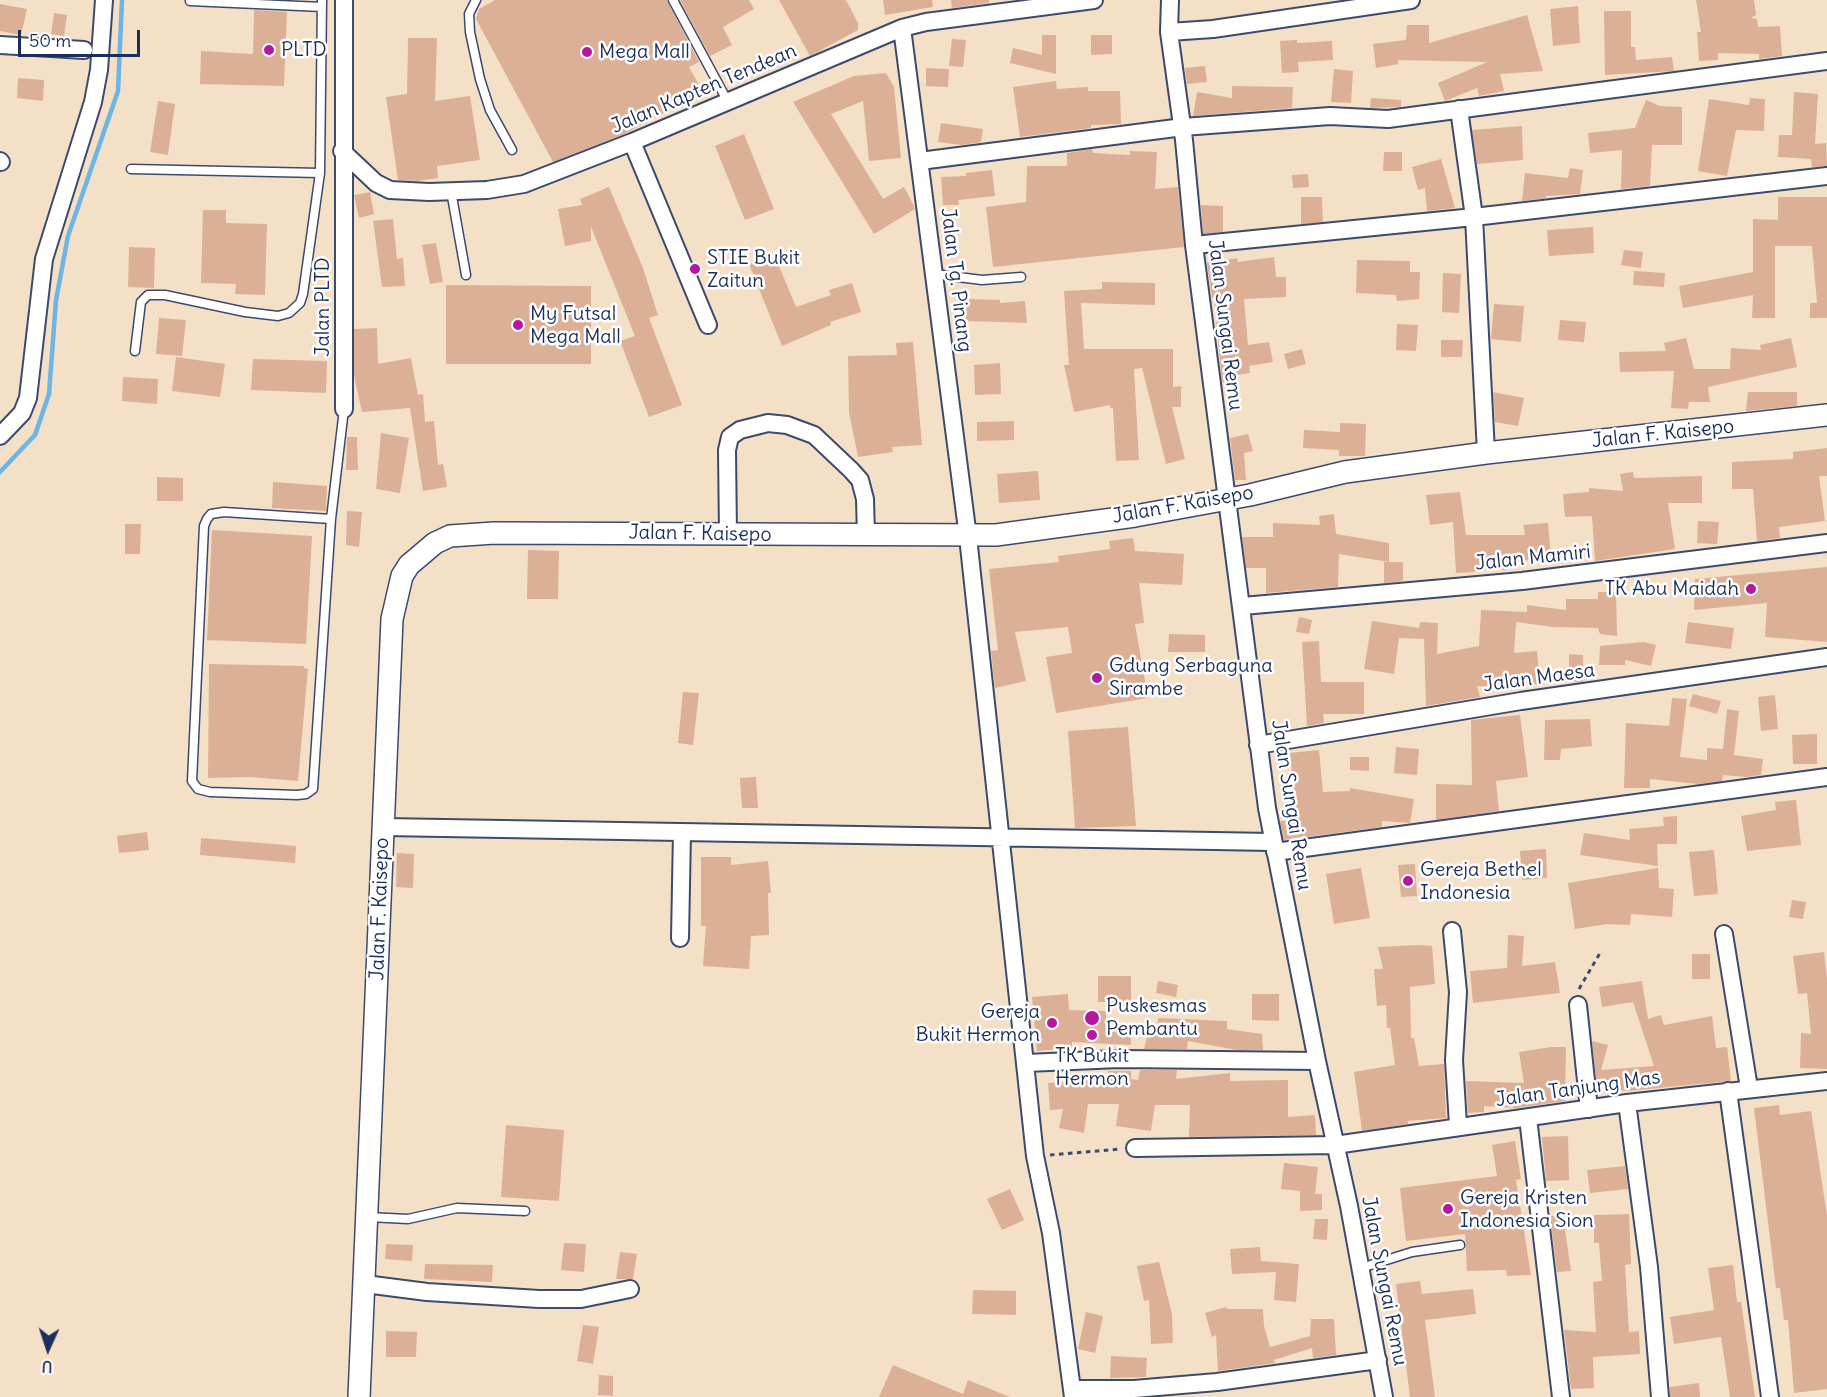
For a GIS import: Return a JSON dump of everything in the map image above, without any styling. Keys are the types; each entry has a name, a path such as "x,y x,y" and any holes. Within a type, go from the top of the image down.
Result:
{"street":[{"path":"0,436 22,413 28,398 44,259 93,102 99,70 104,0"},
{"name":"Jalan PLTD","path":"344,0 342,151 344,409"},
{"name":"Jalan Kapten Tendean","path":"342,151 376,183 390,190 487,190 524,184 728,103 902,28 926,22 1094,0"},
{"name":"Jalan Sungai Remu","path":"1170,0 1169,32 1183,127 1194,245 1226,499 1243,606 1258,745 1274,847 1361,1268 1384,1397"},
{"path":"1169,32 1213,29 1411,0"},
{"name":"Jalan Tg. Pinang","path":"902,28 968,537 1035,1156 1051,1233 1072,1393"},
{"path":"0,45 84,50"},
{"path":"920,161 1183,127 1330,116 1365,120 1388,119 1827,61"},
{"path":"1459,109 1474,217 1486,453"},
{"path":"632,142 708,325"},
{"path":"1194,245 1474,217 1827,176"},
{"name":"Jalan F. Kaisepo","path":"359,1397 392,620 402,576 423,551 450,536 494,532 968,537 1135,516 1226,499 1345,472 1486,453 1827,415"},
{"path":"728,535 727,450 730,436 740,430 768,423 787,425 814,435 860,480 865,499 866,536"},
{"name":"Jalan Mamiri","path":"1243,606 1522,581 1827,543"},
{"name":"Jalan Maesa","path":"1258,745 1521,701 1827,657"},
{"path":"384,827 1002,839 1274,847 1827,777"},
{"path":"680,938 682,832"},
{"path":"1452,931 1458,992 1454,1059 1458,1125"},
{"path":"1724,934 1749,1088"},
{"path":"1578,1005 1589,1109"},
{"path":"1026,1063 1119,1059 1317,1061"},
{"name":"Jalan Tanjung Mas","path":"1135,1148 1335,1144 1627,1103 1827,1081"},
{"path":"1728,1091 1770,1397"},
{"path":"1627,1103 1649,1267 1660,1397"},
{"path":"1528,1118 1561,1397"},
{"path":"364,1284 427,1293 539,1299 581,1299 630,1289"},
{"path":"1072,1393 1216,1382 1378,1360"}],"lane":[{"path":"476,0 469,14 470,32 480,79 490,110 512,150"},
{"path":"673,0 728,103"},
{"path":"135,351 141,302 148,295 165,295 245,312 278,316 296,308 303,294 320,173 322,3 190,1"},
{"path":"131,169 320,173"},
{"path":"452,191 466,275"},
{"path":"933,274 982,280 1021,277"},
{"name":"Jalan PLTD","path":"331,519 224,512 211,514 207,519 204,526 192,781 198,789 210,792 297,795 306,794 313,789 331,519 344,409"},
{"path":"368,1217 408,1219 457,1208 525,1211"},
{"path":"1361,1268 1412,1252 1460,1245"}],"path":[{"path":"1578,1005 1573,999 1600,953"},
{"path":"1035,1156 1135,1148"}],"building":[{"name":"Mega Mall","path":"495,0 667,0 699,62 689,67 703,92 622,135 553,162 476,19 479,9"},
{"path":"680,0 749,0 754,9 723,27 732,45 710,56"},
{"path":"779,0 846,0 858,23 858,30 810,56"},
{"path":"883,0 932,0 933,7 885,15"},
{"path":"951,0 989,0 989,3 952,8"},
{"path":"1696,0 1754,0 1756,15 1751,18 1757,19 1758,27 1780,26 1782,56 1759,59 1759,54 1718,53 1718,60 1699,61 1697,32 1701,32"},
{"path":"0,4 27,9 21,35 0,31"},
{"path":"1578,6 1580,43 1553,46 1550,9"},
{"path":"254,10 287,12 284,86 200,84 201,51 253,54"},
{"path":"1604,11 1631,11 1631,47 1635,47 1636,60 1672,57 1674,71 1605,75"},
{"path":"54,13 67,15 64,36 51,34"},
{"path":"1527,15 1543,71 1500,74 1504,91 1479,96 1477,88 1445,101 1438,83 1487,62 1398,60 1398,64 1376,68 1373,44 1406,40 1407,25 1429,25 1429,43"},
{"path":"1042,35 1056,35 1056,74 1010,63 1013,48 1042,55"},
{"path":"1091,35 1112,35 1112,54 1091,55"},
{"path":"408,38 437,38 435,101 470,96 480,160 437,166 438,178 418,181 398,180 386,97 407,94"},
{"path":"952,39 966,40 963,67 949,66"},
{"path":"1297,40 1297,43 1332,41 1333,60 1298,62 1299,72 1282,73 1280,41"},
{"path":"1205,66 1207,82 1187,84 1185,68"},
{"path":"926,68 949,69 948,87 926,86"},
{"path":"1334,69 1353,71 1351,103 1331,102"},
{"path":"886,73 894,87 901,158 869,161 863,101 831,114 883,199 904,187 914,206 915,209 874,234 793,102 854,76"},
{"path":"18,78 44,80 43,101 17,98"},
{"path":"1056,81 1057,89 1088,87 1088,91 1120,91 1121,124 1091,125 1091,128 1020,137 1013,87"},
{"path":"1232,86 1293,87 1292,108 1193,116 1197,92 1232,98"},
{"path":"1794,92 1818,94 1815,144 1826,143 1827,166 1812,167 1811,159 1778,157 1779,135 1792,135"},
{"path":"1371,98 1401,100 1401,107 1370,108"},
{"path":"1750,98 1765,99 1764,131 1736,130 1727,176 1698,171 1709,99 1749,105"},
{"path":"1646,100 1660,106 1682,107 1682,145 1652,145 1650,186 1621,189 1622,150 1590,153 1588,133 1635,128"},
{"path":"158,101 175,104 168,155 150,152"},
{"path":"941,123 983,129 981,142 962,145 938,142"},
{"path":"1522,126 1523,160 1477,164 1472,130"},
{"path":"744,134 774,209 745,220 715,146"},
{"path":"1092,149 1093,153 1130,155 1130,151 1157,152 1155,189 1178,187 1184,247 993,267 986,207 1026,202 1027,166 1067,166 1067,153"},
{"path":"1384,152 1402,152 1402,171 1383,171"},
{"path":"1441,159 1455,208 1427,211 1425,188 1418,190 1412,167"},
{"path":"1570,168 1583,170 1580,194 1546,196 1546,198 1522,201 1525,173 1568,178"},
{"path":"992,170 995,196 958,200 959,205 943,205 941,177 966,176 966,173"},
{"path":"1308,174 1309,187 1293,188 1292,175"},
{"path":"609,187 643,268 658,315 649,318 682,405 649,417 620,341 635,336 591,227 591,241 565,246 558,209 582,205 580,199"},
{"path":"370,192 374,214 359,218 354,195"},
{"path":"1301,197 1322,197 1323,222 1301,224"},
{"path":"1778,197 1827,197 1827,318 1810,318 1810,303 1817,303 1812,246 1775,246 1775,318 1752,318 1753,295 1683,308 1679,286 1753,272 1753,219 1778,220"},
{"path":"1201,205 1223,206 1223,232 1203,234"},
{"path":"203,210 226,210 226,223 267,224 265,295 235,294 236,284 201,283"},
{"path":"393,219 397,259 403,258 405,286 382,287 373,221"},
{"path":"1593,227 1594,253 1549,256 1547,230"},
{"path":"436,243 443,282 430,284 422,245"},
{"path":"129,247 155,248 154,288 128,287"},
{"path":"1624,250 1643,252 1641,268 1621,265"},
{"path":"774,254 796,307 831,295 829,290 852,283 861,312 830,322 831,325 782,346 749,264"},
{"path":"1274,257 1276,277 1286,277 1286,297 1244,299 1248,345 1269,342 1273,362 1249,366 1250,373 1237,375 1238,380 1222,382 1214,298 1212,298 1207,263 1237,258 1238,262"},
{"path":"1357,260 1410,261 1410,272 1420,272 1419,299 1397,301 1396,295 1356,293"},
{"path":"1634,271 1665,273 1664,287 1633,285"},
{"path":"1443,273 1461,274 1459,313 1442,312"},
{"path":"1102,282 1155,283 1155,305 1081,303 1084,349 1173,349 1173,387 1181,386 1181,407 1172,407 1185,459 1166,464 1142,368 1134,369 1139,460 1116,461 1113,408 1110,408 1110,405 1074,412 1064,365 1069,365 1064,291 1102,289"},
{"name":"My Futsal Mega Mall","path":"446,285 591,286 591,364 446,364"},
{"path":"966,299 1000,300 1000,303 1025,301 1027,323 966,321"},
{"path":"1494,304 1524,306 1521,342 1491,339"},
{"path":"159,318 186,320 182,356 156,354"},
{"path":"1560,320 1586,322 1584,342 1558,340"},
{"path":"1397,324 1418,325 1416,351 1396,350"},
{"path":"377,328 378,364 411,358 418,395 423,394 425,422 434,421 438,465 443,464 447,487 423,491 410,408 362,412 354,376 354,329"},
{"path":"1686,338 1694,369 1730,369 1731,348 1761,350 1760,345 1791,338 1797,367 1708,387 1710,402 1689,402 1688,409 1671,408 1674,371 1620,372 1619,352 1666,351 1664,343"},
{"path":"1441,340 1463,340 1462,357 1441,357"},
{"path":"913,342 922,445 892,447 893,452 858,457 849,412 848,356 897,355 896,343"},
{"path":"1302,349 1306,364 1288,369 1284,354"},
{"path":"176,357 225,364 220,397 172,391"},
{"path":"253,359 327,361 326,393 251,390"},
{"path":"1000,363 1001,394 975,395 974,365"},
{"path":"123,377 158,379 157,404 122,401"},
{"path":"1493,392 1524,398 1518,426 1495,422"},
{"path":"1748,392 1797,392 1797,406 1746,411"},
{"path":"1014,421 1014,440 977,441 977,422"},
{"path":"1340,423 1366,424 1365,456 1339,456 1339,450 1303,448 1304,430 1340,432"},
{"path":"381,433 409,438 400,493 376,489"},
{"path":"1248,434 1253,451 1244,453 1246,480 1235,480 1230,438"},
{"path":"347,437 357,437 358,470 346,470"},
{"path":"1827,448 1827,476 1819,476 1825,521 1779,527 1780,538 1757,541 1753,489 1732,489 1732,462 1793,459 1793,452"},
{"path":"1038,471 1040,500 999,503 997,474"},
{"path":"1633,472 1634,478 1702,476 1702,503 1668,503 1675,549 1595,561 1592,516 1565,517 1563,494 1589,492 1589,488 1623,491 1620,474"},
{"path":"157,477 183,478 183,501 157,501"},
{"path":"273,482 327,486 326,511 272,508"},
{"path":"1460,492 1466,535 1525,535 1523,525 1548,523 1551,557 1508,563 1507,570 1475,569 1475,572 1456,573 1453,522 1430,525 1426,495"},
{"path":"347,511 362,512 359,547 346,545"},
{"path":"1334,514 1336,534 1389,543 1389,562 1339,554 1338,587 1266,593 1266,568 1246,568 1242,537 1273,537 1273,523 1320,525 1319,516"},
{"path":"1698,521 1719,522 1717,544 1697,543"},
{"path":"125,524 141,524 140,554 125,554"},
{"path":"212,530 312,536 306,644 207,640"},
{"path":"1133,538 1135,551 1184,554 1182,585 1139,583 1144,623 1135,624 1148,698 1056,713 1046,657 1072,653 1068,627 1015,632 1026,681 995,688 991,651 998,650 989,569 1059,562 1058,556 1110,549 1109,541"},
{"path":"528,550 559,551 558,599 527,599"},
{"path":"1384,562 1403,562 1403,581 1384,583"},
{"name":"TK Abu Maidah","path":"1827,567 1827,642 1765,637 1767,603 1694,610 1695,579"},
{"path":"1598,592 1616,592 1617,636 1600,634 1598,628 1553,627 1516,622 1514,653 1537,651 1540,684 1503,688 1477,686 1480,697 1426,706 1424,639 1399,638 1394,674 1364,669 1372,621 1419,628 1420,622 1438,623 1437,654 1479,646 1481,610 1527,612 1527,605 1566,610 1566,599 1598,599"},
{"path":"1299,617 1312,620 1309,634 1296,632"},
{"path":"1688,622 1734,628 1731,649 1685,643"},
{"path":"1169,634 1205,635 1205,652 1168,652"},
{"path":"1319,641 1321,682 1364,682 1364,714 1323,714 1324,723 1307,726 1302,642"},
{"path":"1644,642 1656,645 1651,666 1625,660 1625,665 1599,665 1600,646"},
{"path":"1569,654 1583,655 1583,682 1569,681"},
{"path":"209,664 304,666 308,669 298,781 251,777 208,778"},
{"path":"683,692 699,693 693,745 678,743"},
{"path":"1693,694 1721,701 1717,714 1689,706"},
{"path":"1775,695 1778,729 1761,731 1758,697"},
{"path":"1672,698 1687,699 1680,757 1707,760 1707,748 1723,749 1727,709 1739,711 1734,755 1763,759 1761,775 1746,777 1723,775 1722,781 1698,784 1650,779 1650,788 1624,788 1626,723 1669,726"},
{"path":"1520,715 1528,777 1496,781 1499,811 1436,820 1436,784 1472,785 1471,720"},
{"path":"1590,719 1592,746 1561,749 1560,760 1544,760 1545,720"},
{"path":"1128,727 1136,826 1075,828 1068,731"},
{"path":"1817,734 1817,764 1793,764 1792,735"},
{"path":"1396,747 1419,749 1417,775 1394,773"},
{"path":"1319,750 1323,792 1350,791 1350,788 1414,799 1410,823 1382,821 1382,827 1284,840 1280,821 1297,820 1290,753"},
{"path":"1350,757 1369,757 1369,771 1350,770"},
{"path":"756,777 758,808 742,808 740,778"},
{"path":"1796,800 1801,845 1747,851 1741,816 1776,810 1775,802"},
{"path":"1677,816 1677,844 1657,844 1658,866 1580,855 1584,833 1630,840 1629,829 1664,826 1663,817"},
{"path":"147,832 149,850 119,853 117,836"},
{"path":"201,838 296,846 295,863 200,855"},
{"path":"1546,849 1547,878 1522,880 1520,851"},
{"path":"1714,850 1718,894 1694,896 1689,852"},
{"path":"397,853 414,854 413,888 396,887"},
{"path":"701,857 731,857 731,865 768,861 771,893 768,893 769,935 751,936 749,969 703,966 706,926 701,926"},
{"name":"Gereja Bethel Indonesia","path":"1415,864 1417,896 1401,897 1398,865"},
{"path":"1361,868 1370,918 1334,924 1326,874"},
{"path":"1658,868 1659,888 1674,889 1672,917 1631,914 1630,925 1607,924 1575,929 1568,883"},
{"path":"1792,900 1806,902 1803,919 1789,917"},
{"path":"1508,935 1524,936 1522,966 1555,962 1560,993 1473,1003 1470,971 1507,968"},
{"path":"1432,946 1435,984 1410,987 1411,1038 1414,1038 1419,1066 1444,1064 1446,1118 1408,1121 1408,1124 1362,1131 1354,1072 1395,1065 1390,1028 1387,1028 1386,1005 1377,1006 1374,969 1383,969 1378,947"},
{"path":"1824,952 1827,979 1827,1069 1800,1068 1801,1033 1811,1034 1807,993 1798,994 1793,956"},
{"path":"1692,954 1710,954 1710,979 1692,979"},
{"path":"1098,976 1131,976 1131,1002 1098,1002"},
{"path":"1158,981 1178,985 1176,997 1156,993"},
{"path":"1642,981 1648,1019 1661,1015 1664,1025 1712,1016 1716,1048 1727,1047 1731,1081 1627,1091 1597,1088 1592,1041 1608,1045 1601,1070 1654,1066 1633,1002 1602,1007 1599,987"},
{"path":"1068,994 1069,1010 1106,1011 1106,1030 1131,1032 1131,1045 1072,1042 1072,1048 1037,1051 1032,997"},
{"path":"1252,994 1279,994 1279,1021 1252,1020"},
{"path":"1158,1018 1227,1021 1227,1029 1262,1034 1263,1050 1237,1050 1188,1041 1187,1049 1144,1049 1148,1033 1157,1033"},
{"path":"1566,1047 1565,1101 1517,1108 1484,1106 1484,1112 1468,1113 1466,1081 1524,1083 1519,1052"},
{"path":"1140,1070 1177,1070 1176,1079 1230,1073 1230,1081 1288,1080 1288,1117 1315,1115 1316,1135 1189,1137 1190,1105 1155,1105 1151,1131 1116,1126 1119,1104 1088,1104 1084,1133 1059,1128 1063,1109 1050,1110 1048,1083 1108,1079 1108,1071 1131,1071 1131,1079 1138,1080"},
{"path":"1779,1105 1780,1115 1811,1111 1827,1215 1827,1389 1794,1393 1788,1320 1784,1320 1780,1288 1776,1288 1754,1108"},
{"path":"506,1125 564,1130 559,1201 501,1197"},
{"path":"1568,1136 1569,1180 1546,1181 1542,1137"},
{"path":"1515,1141 1521,1179 1516,1180 1531,1275 1507,1276 1506,1270 1467,1271 1465,1234 1406,1241 1400,1188 1497,1176 1492,1145"},
{"path":"1284,1163 1318,1167 1315,1194 1322,1194 1322,1210 1300,1211 1300,1191 1281,1189"},
{"path":"1625,1166 1628,1189 1590,1193 1587,1170"},
{"path":"1010,1189 1024,1220 1002,1230 987,1199"},
{"path":"1629,1214 1631,1264 1625,1265 1629,1332 1639,1331 1640,1354 1593,1357 1594,1388 1571,1389 1564,1330 1596,1332 1593,1282 1602,1281 1599,1243 1594,1243 1594,1215"},
{"path":"1550,1216 1563,1216 1571,1271 1557,1272"},
{"path":"1315,1219 1328,1219 1327,1240 1313,1239"},
{"path":"564,1243 586,1244 584,1272 561,1270"},
{"path":"386,1244 413,1245 412,1261 385,1259"},
{"path":"1260,1247 1261,1261 1299,1264 1296,1302 1274,1300 1276,1272 1232,1274 1230,1249"},
{"path":"620,1252 637,1254 633,1279 616,1279"},
{"path":"1159,1262 1172,1314 1173,1343 1151,1344 1149,1300 1144,1301 1137,1266"},
{"path":"425,1264 493,1265 492,1282 424,1279"},
{"path":"1733,1265 1737,1302 1741,1302 1755,1397 1730,1397 1721,1337 1674,1344 1670,1317 1714,1310 1708,1268"},
{"path":"1420,1281 1422,1294 1473,1289 1476,1314 1425,1320 1435,1397 1410,1397 1396,1284"},
{"path":"973,1290 1016,1291 1016,1315 972,1314"},
{"path":"1226,1307 1227,1309 1263,1309 1264,1326 1270,1347 1310,1336 1311,1319 1334,1319 1336,1355 1313,1358 1312,1348 1274,1360 1275,1363 1218,1371 1216,1335 1212,1337 1205,1313"},
{"path":"1086,1312 1103,1316 1095,1353 1078,1349"},
{"path":"583,1325 599,1327 593,1364 577,1361"},
{"path":"386,1331 417,1332 416,1357 386,1357"},
{"path":"1111,1356 1147,1358 1146,1377 1110,1378"},
{"path":"893,1365 963,1394 968,1380 1010,1397 879,1397"},
{"path":"599,1375 613,1376 613,1396 598,1395"},
{"path":"1699,1383 1700,1397 1670,1397 1670,1387"}],"waterway":[{"path":"0,472 35,435 49,394 56,300 68,236 118,91 122,0"}],"place":[{"name":"PLTD","path":"269,50"},
{"name":"Mega Mall","path":"587,52"},
{"name":"STIE Bukit Zaitun","path":"695,269"},
{"name":"My Futsal Mega Mall","path":"518,325"},
{"name":"TK Abu Maidah","path":"1751,589"},
{"name":"Gdung Serbaguna Sirambe","path":"1097,678"},
{"name":"Gereja Bethel Indonesia","path":"1408,881"},
{"name":"Puskesmas Pembantu","path":"1092,1018"},
{"name":"Gereja Bukit Hermon","path":"1052,1023"},
{"name":"TK Bukit Hermon","path":"1092,1035"},
{"name":"Gereja Kristen Indonesia Sion","path":"1448,1209"}]}
